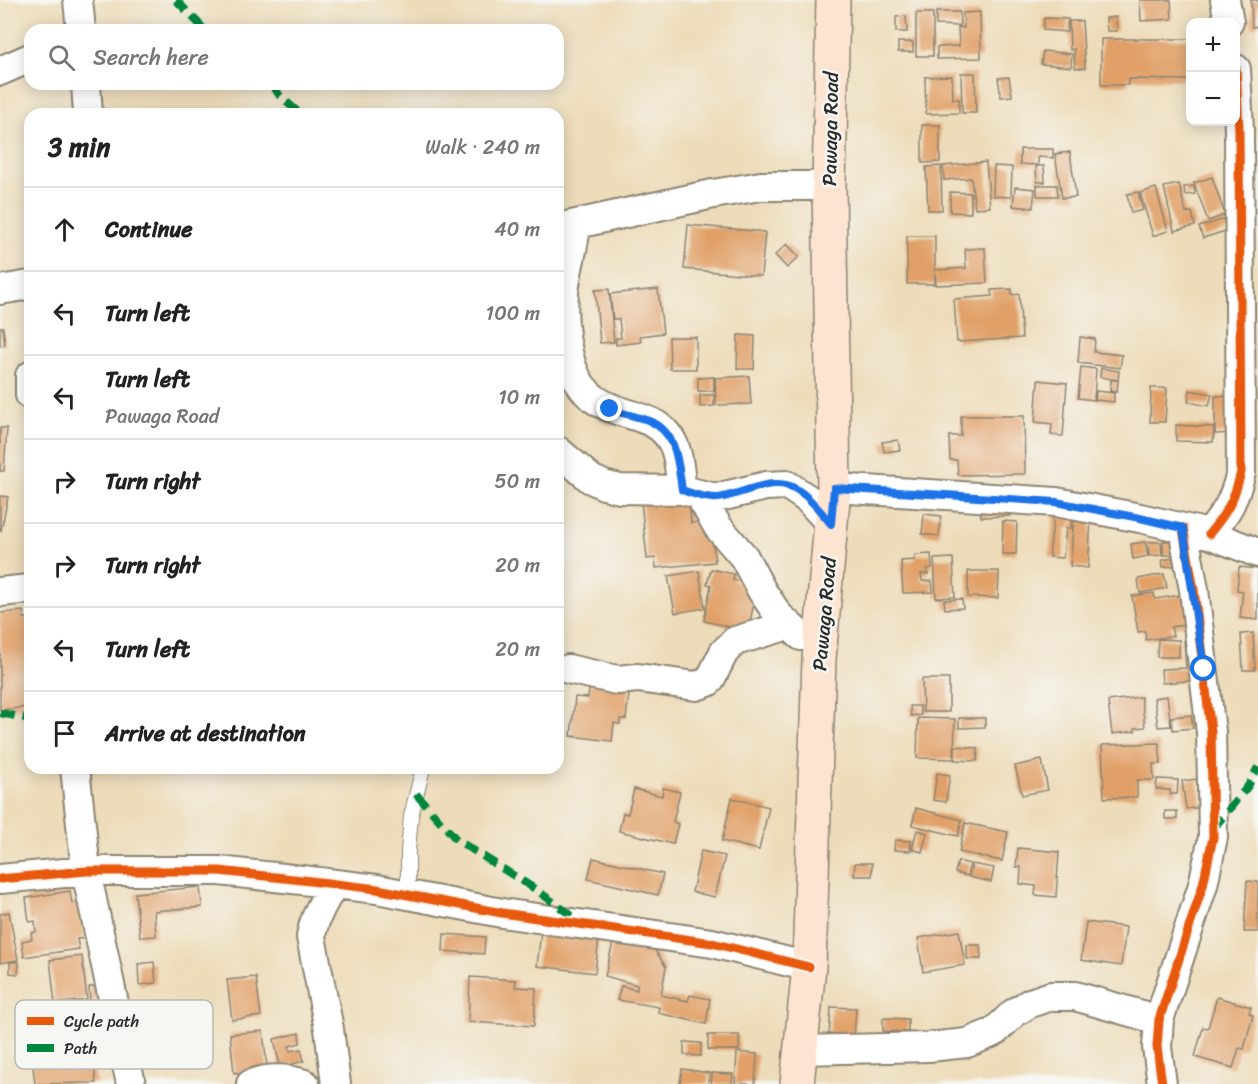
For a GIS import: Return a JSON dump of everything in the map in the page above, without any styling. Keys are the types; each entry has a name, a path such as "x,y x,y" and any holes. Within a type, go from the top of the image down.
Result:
{"main road":[{"name":"Pawaga Road","path":"797,1084 809,967 819,659 834,488 829,186 833,0"}],"street":[{"path":"78,0 80,24"},
{"path":"1225,0 1228,18"},
{"path":"0,71 24,61"},
{"path":"1196,531 1228,511 1236,494 1241,472 1249,319 1236,72"},
{"path":"86,90 88,108"},
{"path":"819,659 780,616 762,591 744,557 691,493 676,451 662,428 652,422 602,405 584,387 572,367 564,325 564,295 567,227 761,186 829,186"},
{"path":"0,290 24,286"},
{"path":"564,456 591,479 620,489 691,493 716,498 766,486 787,485 808,500 831,524"},
{"path":"834,488 1056,502 1196,531 1258,554"},
{"path":"1161,1084 1157,1047 1159,1020 1203,885 1213,837 1211,732 1195,602 1196,531"},
{"path":"0,592 24,590"},
{"path":"568,669 617,680 638,678 696,686 711,678 724,652 735,641 789,625"},
{"path":"76,774 86,871 113,1000"},
{"path":"0,879 86,871 219,871 408,894 502,913 712,943 809,967"},
{"path":"334,884 319,910 311,937 329,1029 336,1084"},
{"path":"801,1050 929,1047 967,1042 994,1032 1014,1013 1030,1003 1051,996 1075,996 1159,1020"},
{"path":"128,1069 131,1084"},
{"path":"251,1084 274,1079 293,1080 305,1084"}],"lane":[{"path":"408,894 411,816 422,774"}],"building":[{"path":"1140,0 1171,0 1172,19 1141,21"},
{"path":"1251,0 1258,0 1258,26 1252,27"},
{"path":"936,12 960,12 960,26 936,25"},
{"path":"980,12 981,58 937,59 937,47 959,46 958,27 964,28 963,13"},
{"path":"916,13 933,13 933,56 916,56"},
{"path":"906,16 907,32 896,32 896,17"},
{"path":"1116,17 1117,31 1107,31 1106,18"},
{"path":"1044,18 1068,19 1067,32 1043,30"},
{"path":"1069,21 1082,21 1085,68 1075,68 1074,49 1070,50"},
{"path":"1101,39 1186,39 1186,80 1128,79 1128,85 1101,85"},
{"path":"898,42 913,42 913,52 898,52"},
{"path":"1043,51 1072,54 1071,67 1041,64"},
{"path":"961,73 975,73 976,113 962,113"},
{"path":"952,76 953,99 959,99 959,113 926,114 925,77"},
{"path":"1009,77 1012,96 1001,97 998,78"},
{"path":"922,125 940,125 940,162 922,163"},
{"path":"1020,149 1053,149 1053,158 1038,157 1038,165 1020,164"},
{"path":"1070,152 1076,197 1062,198 1055,154"},
{"path":"986,162 990,207 975,208 971,178 944,180 943,166"},
{"path":"941,166 942,210 928,210 926,167"},
{"path":"994,166 1012,167 1011,197 993,196"},
{"path":"1036,166 1044,166 1045,182 1037,182"},
{"path":"1212,177 1225,215 1208,221 1194,183"},
{"path":"1179,184 1186,213 1192,212 1195,226 1174,231 1164,187"},
{"path":"1037,185 1057,185 1058,196 1037,196"},
{"path":"1194,186 1195,194 1185,195 1184,187"},
{"path":"1015,187 1035,189 1033,208 1013,206"},
{"path":"1156,188 1168,231 1153,236 1140,193"},
{"path":"950,192 971,193 971,213 950,212"},
{"path":"1138,192 1143,210 1131,213 1127,194"},
{"path":"1228,218 1232,229 1203,238 1199,227"},
{"path":"688,225 765,232 761,276 684,269"},
{"path":"907,236 935,236 935,284 907,284"},
{"path":"787,244 799,257 787,268 775,255"},
{"path":"985,248 987,283 936,285 935,270 966,268 965,249"},
{"path":"609,289 614,342 600,343 595,290"},
{"path":"658,289 663,333 640,336 641,342 616,345 616,338 621,338 619,319 613,319 610,294"},
{"path":"1012,289 1012,295 1019,294 1022,338 957,342 954,299 992,296 991,290"},
{"path":"0,327 3,327 5,345 0,346"},
{"path":"738,335 755,336 754,369 737,369"},
{"path":"669,337 696,337 696,369 670,369"},
{"path":"1080,337 1095,339 1094,352 1122,355 1120,368 1078,363"},
{"path":"1081,367 1096,369 1094,400 1078,398"},
{"path":"1101,368 1119,371 1117,392 1110,391 1111,380 1118,380 1100,377"},
{"path":"749,376 751,404 716,405 715,378"},
{"path":"714,377 714,391 698,391 698,378"},
{"path":"1038,380 1067,383 1063,436 1051,435 1052,424 1035,422"},
{"path":"1151,388 1167,388 1165,422 1150,422"},
{"path":"1190,390 1212,394 1209,406 1188,402"},
{"path":"1096,391 1114,393 1114,402 1095,400"},
{"path":"700,395 714,395 714,406 700,407"},
{"path":"1215,396 1231,396 1232,433 1215,434"},
{"path":"961,416 1024,416 1025,474 958,475 957,460 950,460 949,436 961,436"},
{"path":"1176,425 1214,427 1213,442 1176,441"},
{"path":"0,428 7,428 4,471 0,471"},
{"path":"898,440 900,450 884,452 882,442"},
{"path":"639,482 709,507 690,509 691,523 710,521 715,562 656,568 655,558 647,559"},
{"path":"0,496 8,497 1,531 0,531"},
{"path":"1009,505 1010,516 981,517 981,506"},
{"path":"924,514 941,516 939,536 922,534"},
{"path":"1054,514 1072,516 1071,528 1066,528 1063,558 1049,557"},
{"path":"1074,517 1091,519 1088,568 1070,566"},
{"path":"1003,521 1017,522 1016,554 1002,554"},
{"path":"1163,541 1174,541 1174,555 1163,555"},
{"path":"1145,542 1148,556 1133,559 1131,544"},
{"path":"1148,542 1161,542 1162,555 1149,556"},
{"path":"931,554 932,568 927,569 928,574 921,574 922,581 932,581 933,592 903,593 901,561 915,560 915,555"},
{"path":"953,558 955,597 936,598 934,559"},
{"path":"1173,558 1174,566 1163,567 1162,560"},
{"path":"1239,567 1258,569 1258,620 1240,618 1243,591 1237,590"},
{"path":"711,569 734,574 733,580 747,583 757,589 748,631 704,621 711,585 707,584"},
{"path":"699,571 705,608 675,613 668,576"},
{"path":"968,571 999,571 998,598 968,597"},
{"path":"1164,574 1167,588 1140,593 1138,579"},
{"path":"1154,593 1155,599 1187,594 1192,624 1171,627 1173,636 1146,640 1145,631 1138,632 1132,596"},
{"path":"962,599 963,608 945,609 944,600"},
{"path":"23,611 24,708 0,710 0,613"},
{"path":"1253,633 1255,670 1243,670 1241,634"},
{"path":"1158,639 1179,640 1179,657 1157,657"},
{"path":"1197,640 1200,680 1162,683 1161,669 1186,668 1184,641"},
{"path":"922,679 949,679 949,712 923,712"},
{"path":"590,682 630,686 626,719 620,719 620,724 614,723 612,741 571,736 575,697 588,698"},
{"path":"1167,696 1171,726 1158,727 1154,698"},
{"path":"1141,697 1145,727 1135,728 1135,731 1112,734 1108,701"},
{"path":"910,706 920,706 921,715 911,716"},
{"path":"1191,715 1193,728 1173,730 1171,717"},
{"path":"918,718 955,719 954,759 917,758"},
{"path":"959,718 985,718 985,727 959,728"},
{"path":"1159,743 1161,764 1153,764 1154,780 1137,780 1137,797 1104,798 1102,745"},
{"path":"955,746 978,748 977,761 955,760"},
{"path":"1042,760 1048,790 1022,795 1015,766"},
{"path":"937,773 950,775 946,802 933,800"},
{"path":"1157,779 1178,780 1177,794 1170,794 1170,790 1156,789"},
{"path":"1197,779 1202,807 1186,809 1182,781"},
{"path":"663,788 680,792 673,822 678,824 673,844 619,831 623,813 628,814 634,789 662,796"},
{"path":"732,798 769,807 759,850 722,841"},
{"path":"916,808 962,820 958,836 912,825"},
{"path":"1165,811 1177,811 1177,819 1165,819"},
{"path":"965,823 1008,832 1002,861 959,852"},
{"path":"917,830 927,833 922,852 912,849"},
{"path":"895,840 911,841 910,851 894,850"},
{"path":"1018,848 1059,852 1056,897 1035,895 1036,886 1020,884 1021,867 1016,867"},
{"path":"701,851 725,856 715,897 692,892"},
{"path":"593,858 663,874 658,895 588,879"},
{"path":"958,861 970,864 967,876 955,873"},
{"path":"855,863 872,863 872,876 854,876"},
{"path":"972,864 994,868 991,882 969,877"},
{"path":"1247,881 1258,882 1258,932 1244,932"},
{"path":"200,887 202,907 154,911 156,936 140,937 135,893"},
{"path":"70,891 72,903 80,902 85,938 77,939 79,949 24,957 22,941 32,939 31,933 36,932 35,921 29,922 26,898"},
{"path":"9,912 18,960 0,963 0,914"},
{"path":"1086,922 1126,927 1121,966 1081,960"},
{"path":"541,931 599,938 595,973 537,966"},
{"path":"959,931 965,965 923,972 918,938"},
{"path":"444,934 485,937 484,954 443,951"},
{"path":"613,942 655,950 666,967 661,995 688,1001 690,995 710,999 706,1024 658,1013 659,1007 617,1000 621,986 637,990 637,985 605,976"},
{"path":"967,945 980,945 981,959 967,959"},
{"path":"82,956 87,1000 55,1000 50,960"},
{"path":"10,962 19,962 18,974 10,973"},
{"path":"154,962 156,983 139,985 138,964"},
{"path":"256,977 261,1016 232,1020 227,980"},
{"path":"470,977 516,980 515,987 536,988 534,1026 468,1022"},
{"path":"106,986 107,999 90,1000 89,987"},
{"path":"1217,997 1251,1007 1249,1013 1253,1015 1244,1049 1239,1048 1233,1068 1195,1057 1203,1027 1208,1028"},
{"path":"831,1007 856,1008 854,1038 829,1037"},
{"path":"883,1018 908,1019 908,1032 883,1031"},
{"path":"263,1031 268,1076 246,1072 234,1073 230,1034"},
{"path":"299,1033 300,1043 289,1046 290,1051 301,1049 304,1061 280,1067 274,1039"},
{"path":"708,1035 739,1035 739,1050 708,1050"},
{"path":"684,1042 701,1043 701,1056 684,1055"},
{"path":"737,1052 757,1054 755,1084 735,1084"},
{"path":"33,1069 95,1069 96,1083 35,1084"},
{"path":"682,1069 709,1073 708,1084 680,1084"},
{"path":"712,1073 733,1074 732,1084 711,1084"}],"marked path":[{"path":"176,0 199,24"},
{"path":"276,90 293,108"},
{"path":"0,713 24,718"},
{"path":"1213,829 1248,786 1258,767"},
{"path":"416,794 457,840 538,891 582,923"}],"cycle path":[{"path":"1209,534 1229,506 1241,472 1239,131 1236,72"},
{"path":"1162,1084 1157,1047 1159,1020 1203,885 1213,837 1211,732 1194,590 1183,528"},
{"path":"0,879 86,871 219,871 302,880 377,889 502,913 712,943 809,967"}],"route":[{"path":"610,409 652,422 662,428 676,451 682,490 716,498 766,486 787,485 808,500 831,524 834,488 1056,502 1183,528 1204,669"}]}
